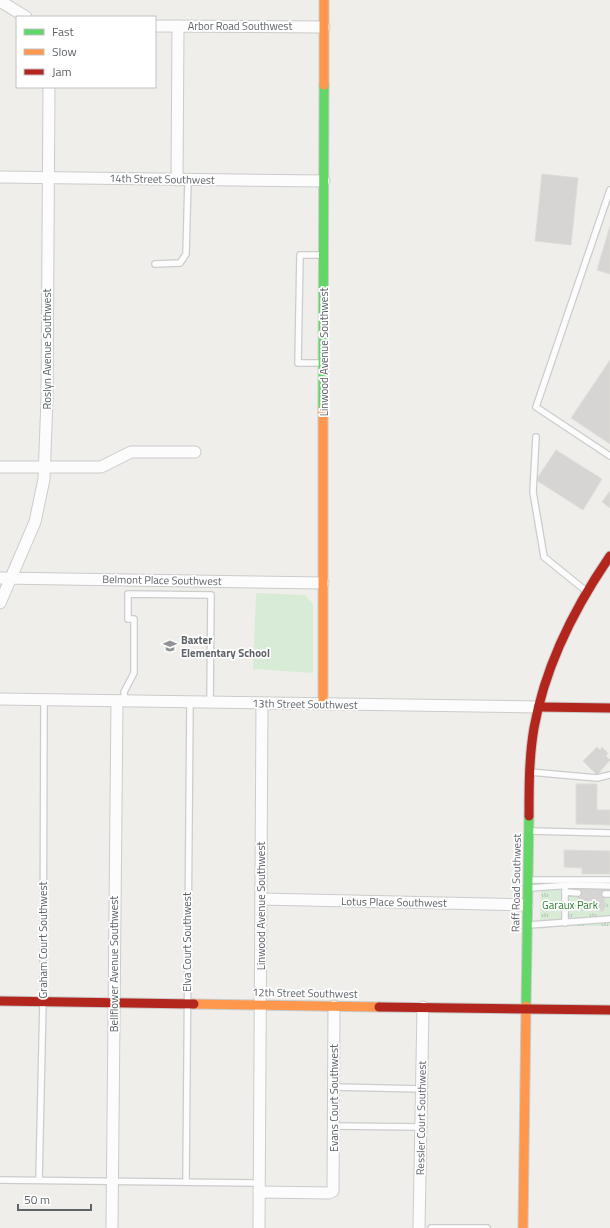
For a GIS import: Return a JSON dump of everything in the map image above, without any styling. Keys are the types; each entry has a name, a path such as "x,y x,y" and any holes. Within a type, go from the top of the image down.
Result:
{"street":[{"name":"Linwood Avenue Southwest","path":"323,704 324,0"},
{"path":"0,1 24,16"},
{"name":"Arbor Road Southwest","path":"156,26 324,27"},
{"path":"178,26 182,180"},
{"name":"Roslyn Avenue Southwest","path":"0,603 5,578 35,522 42,493 45,468 49,88"},
{"name":"14th Street Southwest","path":"0,177 324,181"},
{"path":"0,468 101,467 130,452 195,452"},
{"name":"Raff Road Southwest","path":"522,1228 528,831 530,772 538,707 558,650 587,591 610,556"},
{"name":"Belmont Place Southwest","path":"5,578 323,583"},
{"name":"13th Street Southwest","path":"0,699 610,708"},
{"name":"Bellflower Avenue Southwest","path":"112,1228 114,1003 121,701"},
{"name":"Linwood Avenue Southwest","path":"258,1228 262,703"},
{"name":"Lotus Place Southwest","path":"261,899 527,905"},
{"name":"12th Street Southwest","path":"0,1001 610,1010"},
{"name":"Evans Court Southwest","path":"259,1188 328,1193 333,1191 334,1006"},
{"name":"Ressler Court Southwest","path":"419,1228 423,1007"}],"lane":[{"path":"155,264 180,263 186,254 182,180"},
{"path":"610,190 536,408 610,456"},
{"path":"324,254 300,255 298,363 324,363"},
{"path":"536,437 532,492 544,557 587,591"},
{"path":"121,701 134,673 134,619 128,618 128,594 211,595 210,703"},
{"name":"Graham Court Southwest","path":"39,1180 43,1002 44,699"},
{"name":"Elva Court Southwest","path":"186,1182 190,702"},
{"path":"530,772 597,778 610,775"},
{"path":"528,831 610,833"},
{"path":"527,884 610,880"},
{"path":"527,884 578,893"},
{"path":"565,890 572,885 610,886"},
{"path":"565,890 565,923"},
{"path":"527,926 610,919"},
{"path":"334,1087 422,1089"},
{"path":"334,1126 421,1127"},
{"path":"0,1180 186,1182 259,1188"},
{"path":"431,1228 486,1228"}],"green space":[{"path":"256,593 305,595 313,604 313,673 253,669"},
{"name":"Garaux Park","path":"610,883 610,926 562,926 540,929 541,884"}],"building":[{"path":"542,174 578,178 571,245 535,241"},
{"path":"610,226 610,274 597,270"},
{"path":"610,360 610,444 571,418"},
{"path":"556,450 602,479 583,510 536,480"},
{"path":"610,491 610,508 602,502"},
{"path":"597,747 600,750 602,747 608,753 606,756 610,760 597,775 583,761"},
{"path":"576,784 597,784 597,810 610,810 610,825 576,824"},
{"path":"564,850 610,851 610,874 582,874 582,868 564,867"},
{"path":"578,888 605,888 604,911 577,910"}],"traffic: fast":[{"path":"323,410 324,85"},
{"path":"526,1006 529,816"}],"traffic: slow":[{"path":"324,0 324,85"},
{"path":"323,410 323,704"},
{"path":"194,1004 379,1007"},
{"path":"523,1228 526,1006"}],"traffic: jam":[{"path":"529,816 532,739 539,705 546,682 573,616 610,556"},
{"path":"539,707 610,708"},
{"path":"0,1001 194,1004"},
{"path":"379,1007 610,1010"}],"place":[{"name":"Baxter Elementary School","path":"170,646"}]}
